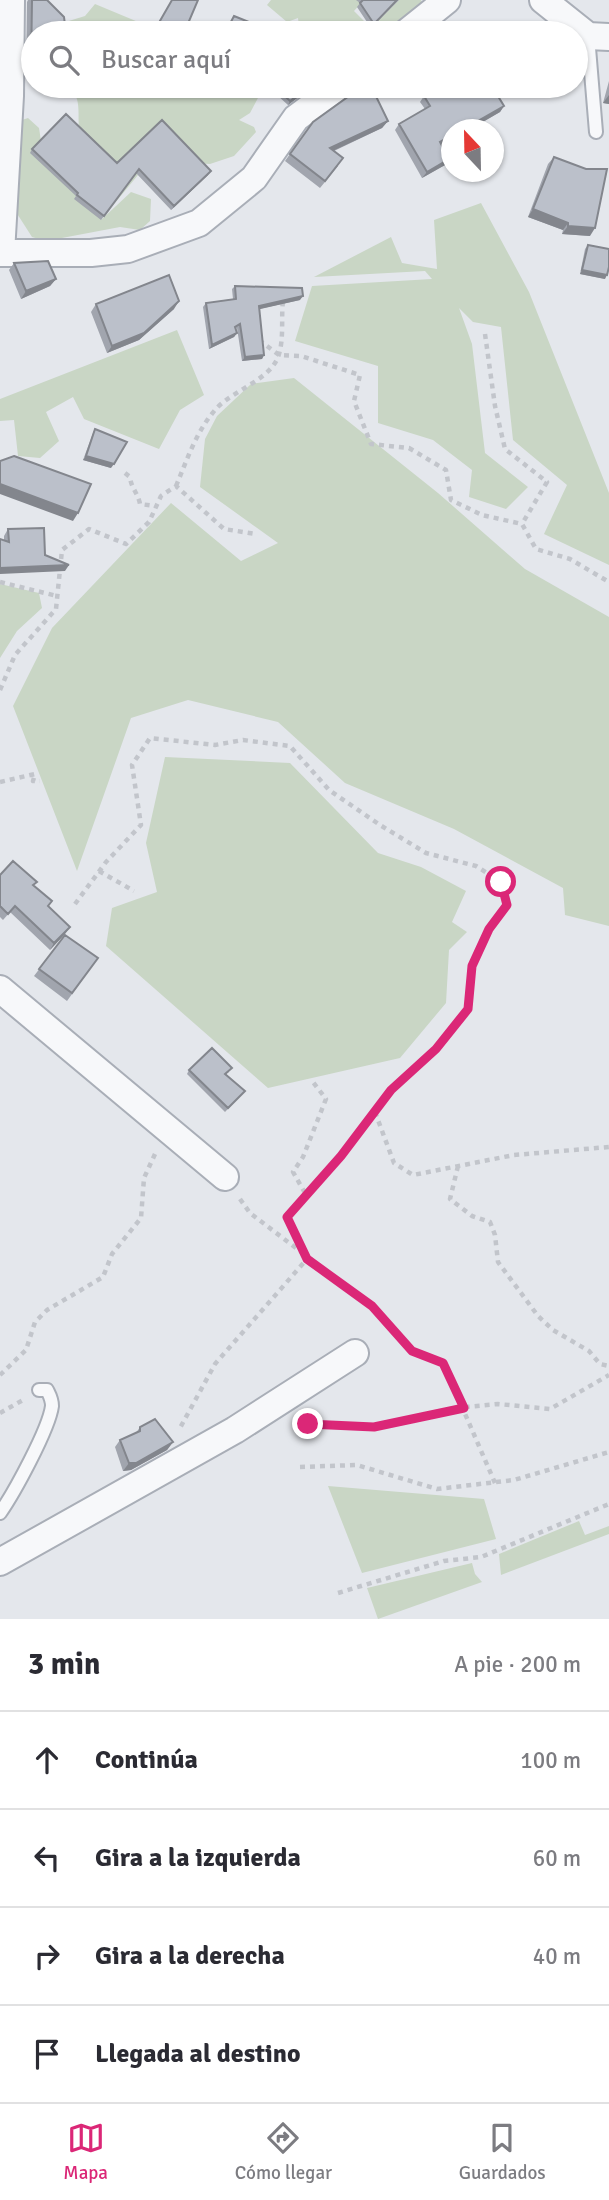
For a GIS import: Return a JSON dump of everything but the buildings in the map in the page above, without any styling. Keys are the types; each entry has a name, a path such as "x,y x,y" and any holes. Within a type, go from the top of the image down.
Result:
{"street":[{"path":"11,0 10,96 0,253 91,253 128,249 199,223 254,178 296,118 323,98"},
{"path":"420,21 447,0"},
{"path":"543,0 576,21"},
{"path":"0,989 225,1177"},
{"path":"0,1562 235,1430 355,1353"}],"lane":[{"path":"596,132 599,36"},
{"path":"0,1513 32,1456 50,1413 51,1398 47,1390 38,1390"}],"path":[{"path":"0,690 15,655 56,609 62,550 89,529 126,544 149,522 160,496 176,486 196,438 215,409 238,390 264,375 279,355 285,289"},
{"path":"485,334 495,405 505,449 547,482 522,524"},
{"path":"252,335 279,355 300,356 360,375 354,401 371,444 409,448 446,470 451,500 482,515 522,524 536,549 570,559 609,582"},
{"path":"125,473 130,477 140,504 155,506"},
{"path":"176,486 224,529 256,534"},
{"path":"0,582 57,596"},
{"path":"75,904 99,871 141,825 132,765 150,738 215,745 243,740 290,746 329,790 380,825 426,853 475,866 501,882 507,905 489,929 472,966 468,1009 436,1049 391,1090 341,1156 305,1193 287,1217 307,1259"},
{"path":"0,782 35,774 33,781 40,780"},
{"path":"99,871 134,891"},
{"path":"305,1193 293,1172 303,1157 326,1099 313,1082"},
{"path":"374,1111 394,1163 413,1175 514,1155 609,1147"},
{"path":"458,1166 450,1199 472,1216 490,1222 495,1235 498,1262 538,1316 553,1330 589,1351 600,1364 609,1366"},
{"path":"225,1177 250,1213 372,1306 412,1351 443,1363 495,1483"},
{"path":"0,1375 26,1350 35,1322 47,1310 103,1277 112,1254 141,1218 144,1178"},
{"path":"178,1432 215,1364 307,1259"},
{"path":"264,1410 271,1422 374,1427 464,1408 498,1404 550,1409 609,1375"},
{"path":"0,1413 38,1390"},
{"path":"300,1467 357,1465 438,1489 495,1483 609,1452"},
{"path":"338,1593 444,1561 481,1557 609,1504"}],"green space":[{"path":"271,0 364,0 354,11 364,21 298,21 298,18 286,21 267,5"},
{"path":"399,0 421,0 424,7 404,21 378,21"},
{"path":"95,4 136,21 69,21 85,16"},
{"path":"77,98 258,98 250,113 239,120 254,127 256,132 234,156 210,164 123,159 138,175 101,220 131,192 151,199 150,221 140,230 120,227 46,241 32,237 16,212 16,122 28,118 39,128 41,141 80,134"},
{"path":"481,203 529,292 609,493 609,565 544,534 567,485 513,440 501,327 473,322 459,308 472,344 485,453 528,487 506,509 469,497 472,470 433,440 378,423 378,366 295,341 312,286 432,279 425,271 314,277 391,237 402,263 437,269 434,220"},
{"path":"177,330 204,395 180,410 159,449 84,419 73,397 46,412 59,441 40,458 18,456 14,420 0,421 0,399"},
{"path":"294,378 438,493 525,569 609,617 609,926 565,915 563,888 454,829 345,783 278,722 188,700 131,718 77,871 13,706 52,628 171,503 241,561 278,543 200,487 205,439 217,416 251,384"},
{"path":"0,584 39,593 42,608 17,631 0,658"},
{"path":"165,757 290,763 378,853 421,867 466,891 452,922 467,932 449,950 446,1003 400,1058 268,1088 106,946 112,908 157,892 146,843"},
{"path":"328,1486 484,1499 496,1539 362,1573"},
{"path":"579,1521 585,1535 609,1526 609,1534 501,1575 499,1554"},
{"path":"472,1563 475,1574 482,1582 378,1619 367,1588"}],"route":[{"path":"308,1424 374,1427 464,1408 443,1363 412,1351 372,1306 307,1259 287,1217 341,1156 391,1090 436,1049 468,1009 472,966 489,929 507,905 501,882"}]}
